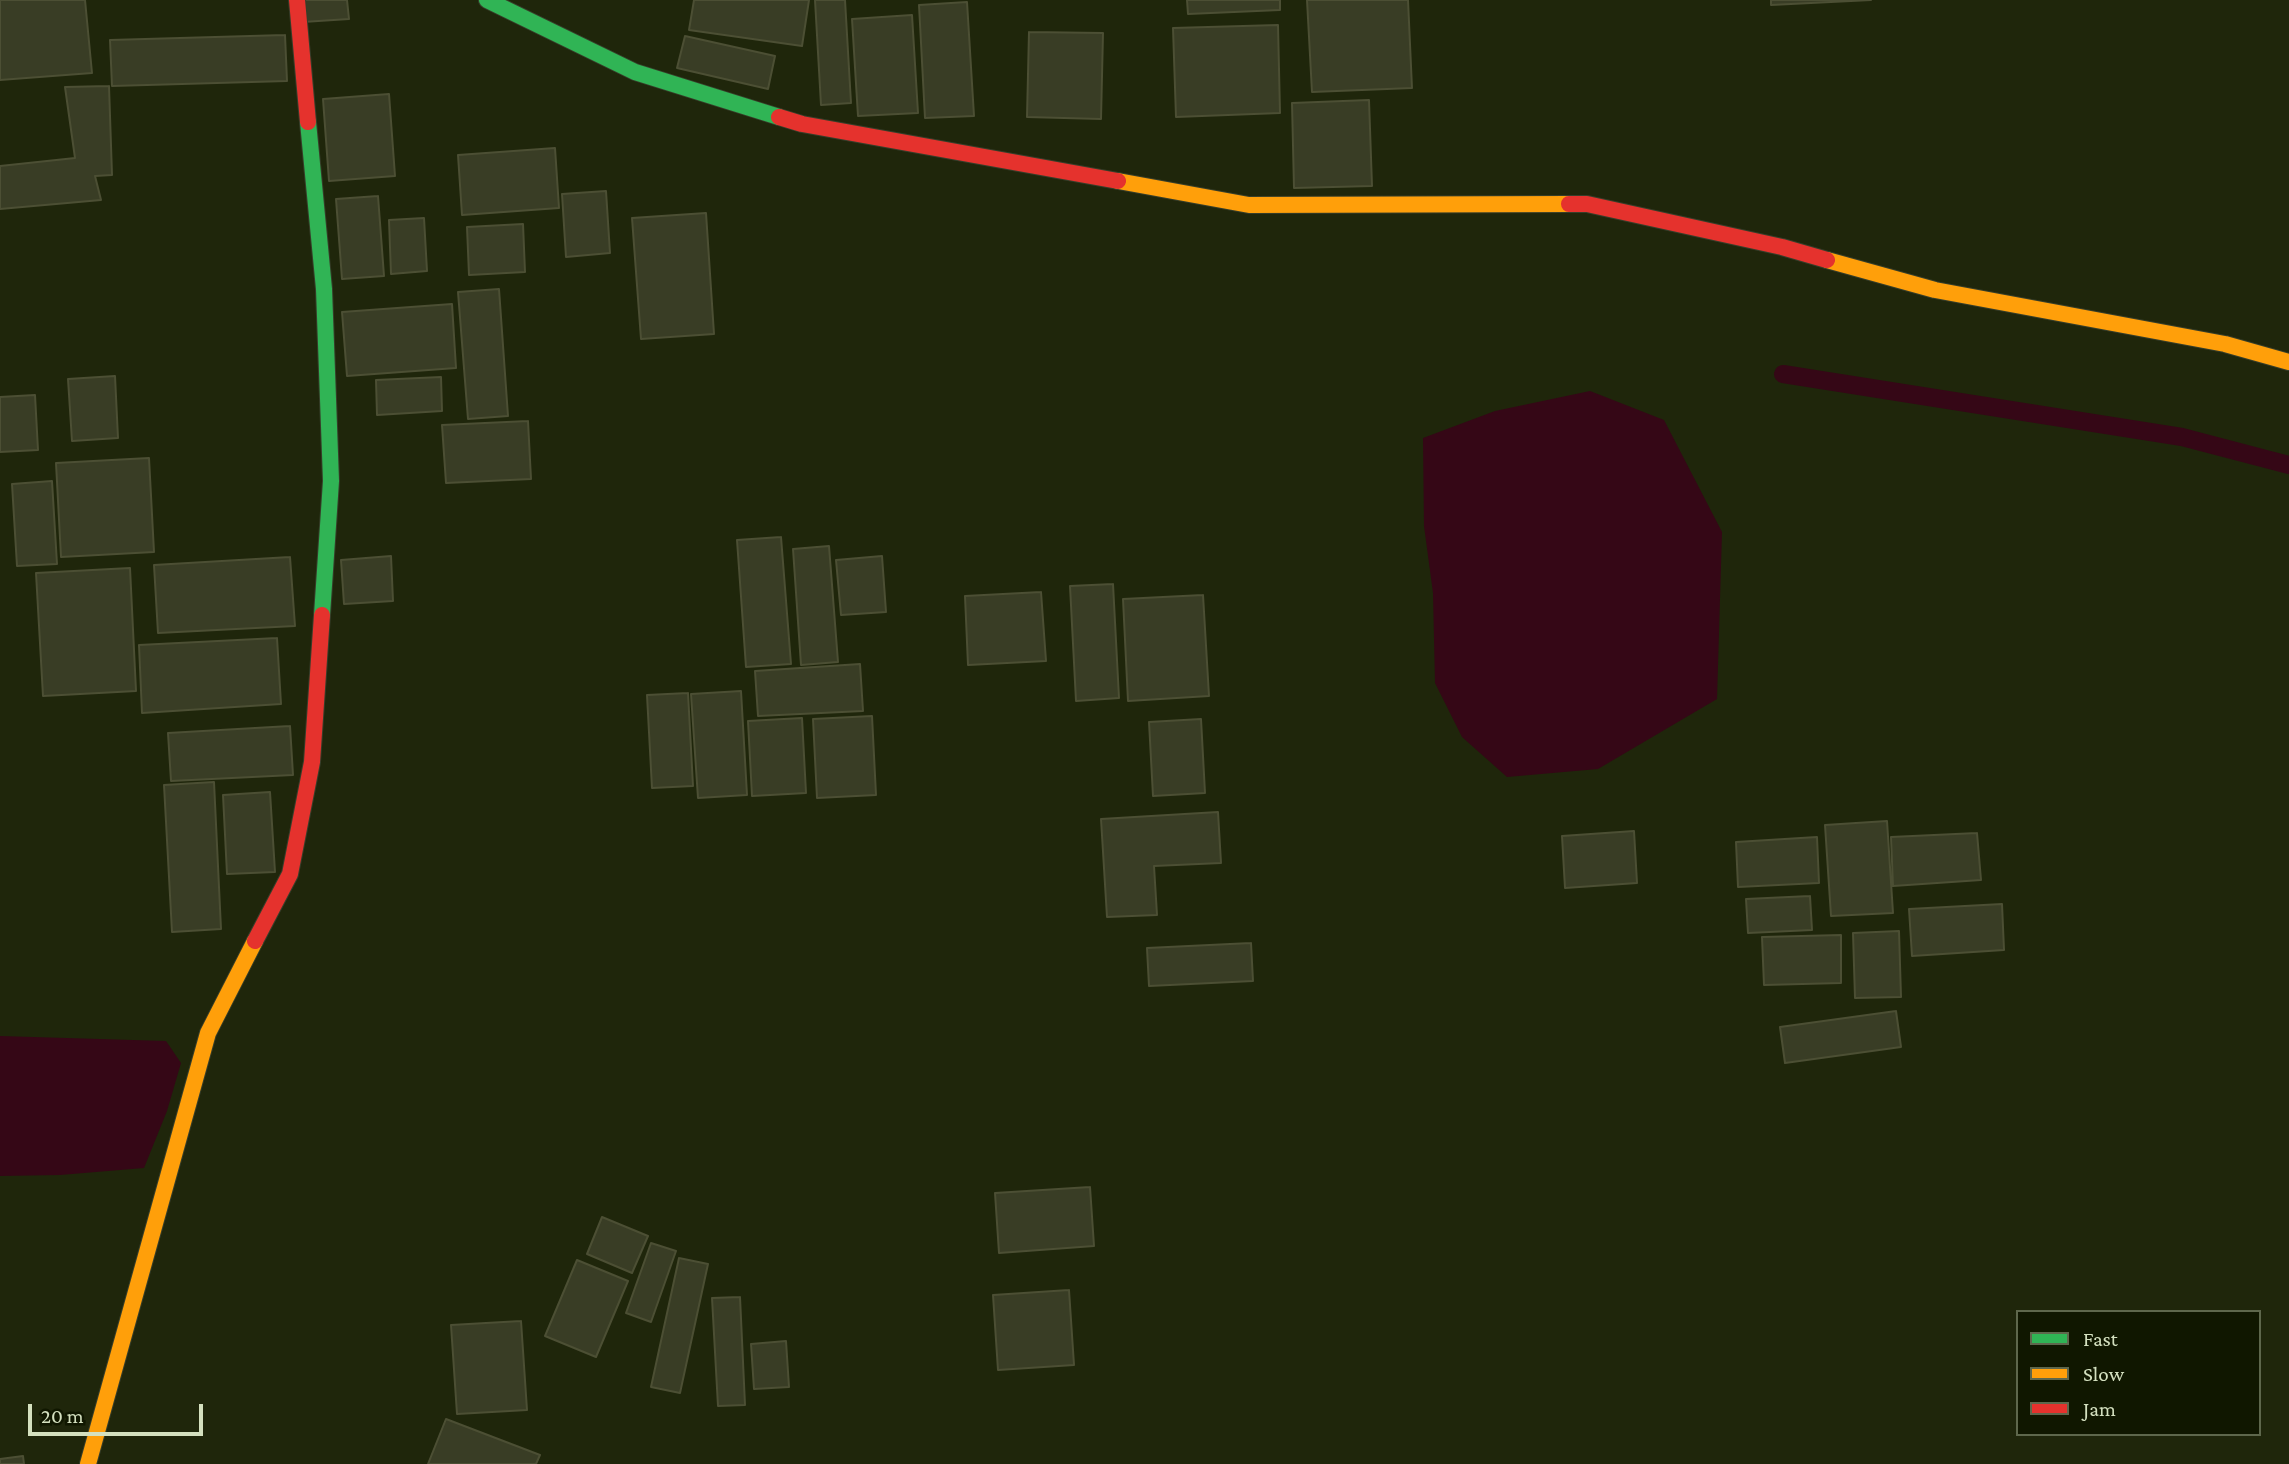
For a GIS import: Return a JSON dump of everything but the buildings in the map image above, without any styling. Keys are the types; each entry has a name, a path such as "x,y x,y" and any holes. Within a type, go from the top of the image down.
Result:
{"street":[{"path":"88,1464 208,1033 290,874 312,762 331,481 324,289 297,0"},
{"path":"487,0 635,72 802,124 1249,205 1587,204 1782,247 1935,290 2225,344 2289,362"}],"shaded area":[{"path":"1590,391 1664,420 1722,532 1717,699 1598,769 1507,777 1462,737 1435,683 1433,593 1424,526 1423,438 1495,411"},
{"path":"0,1036 166,1041 181,1063 167,1111 144,1168 60,1175 0,1176"}],"waterway":[{"path":"1783,374 2182,437 2289,465"}],"traffic: fast":[{"path":"487,0 635,72 779,117"},
{"path":"308,122 324,289 331,481 322,615"}],"traffic: slow":[{"path":"1118,181 1249,205 1569,204"},
{"path":"1827,260 1935,290 2225,344 2289,362"},
{"path":"88,1464 208,1033 255,941"}],"traffic: jam":[{"path":"297,0 308,122"},
{"path":"779,117 802,124 1118,181"},
{"path":"1569,204 1587,204 1782,247 1827,260"},
{"path":"255,941 290,874 312,762 322,615"}]}
